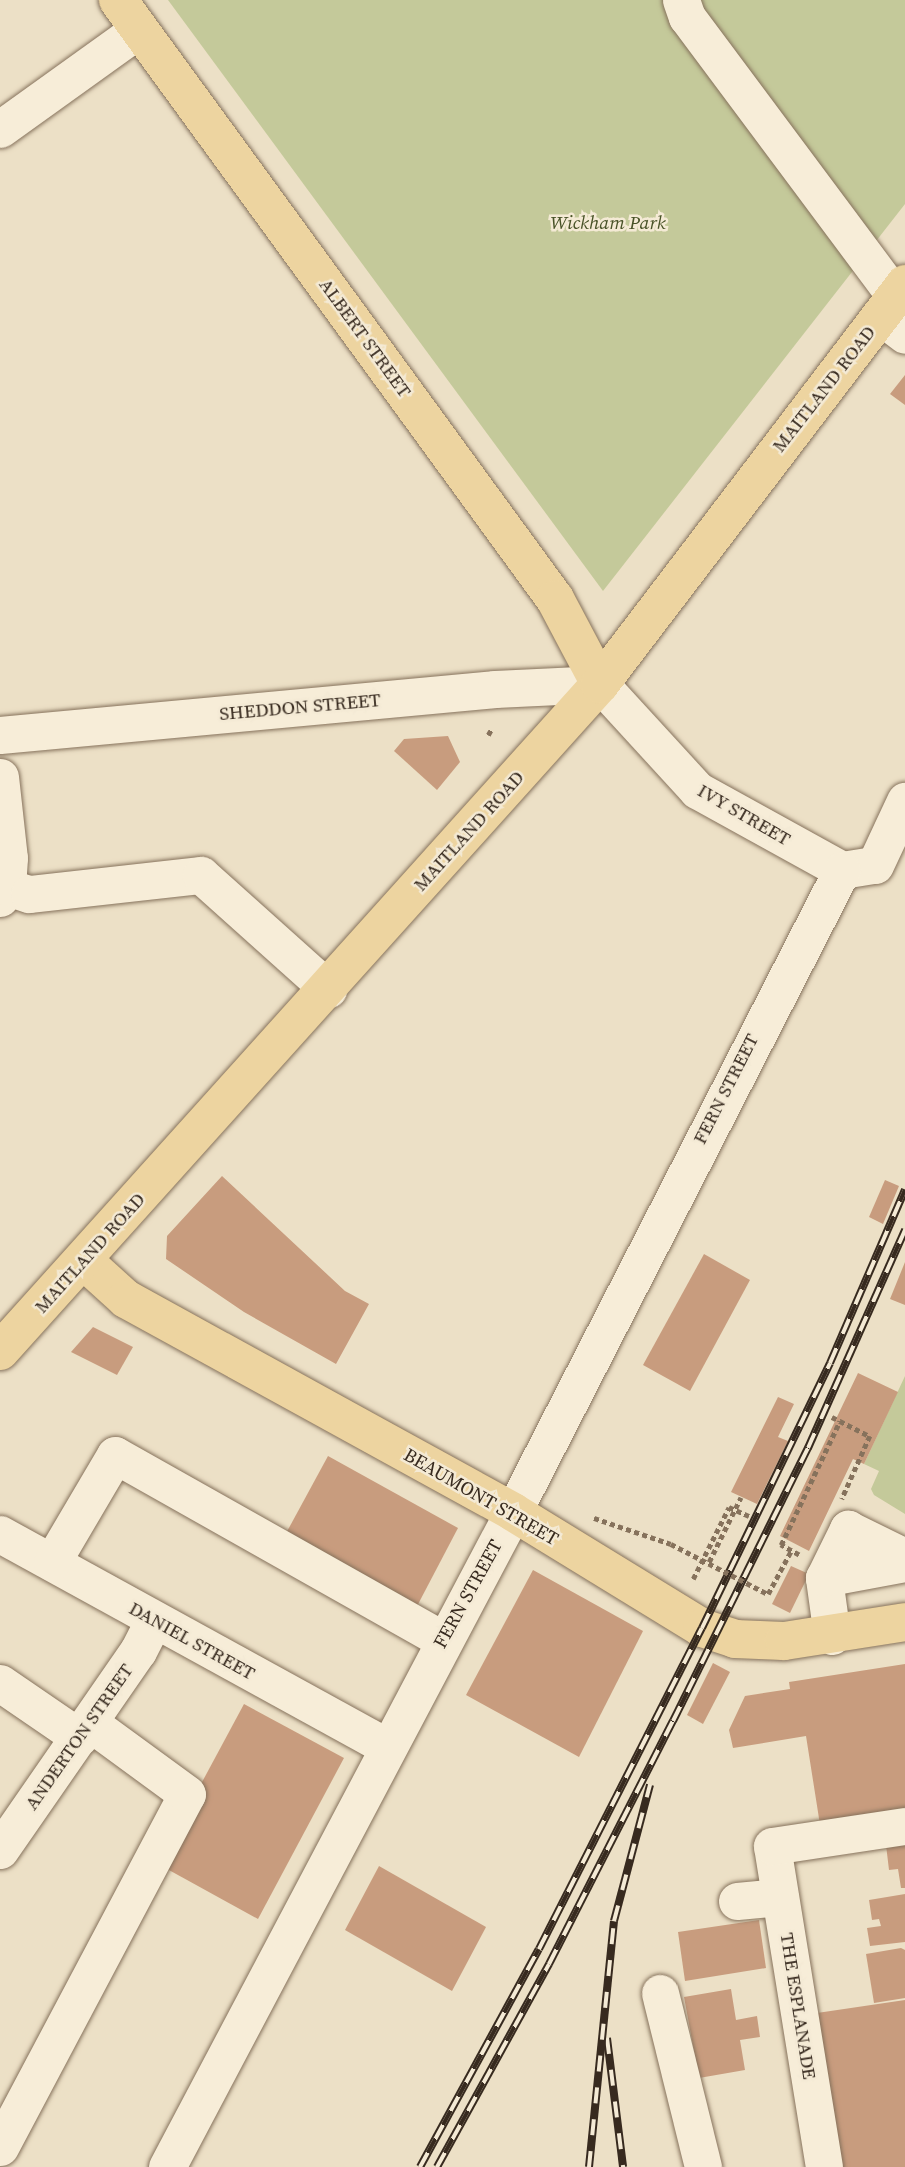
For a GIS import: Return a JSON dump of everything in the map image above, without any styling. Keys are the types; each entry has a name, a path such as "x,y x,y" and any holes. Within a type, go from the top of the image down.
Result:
{"main road":[{"name":"ALBERT STREET","path":"129,15 555,599 600,684"},
{"name":"MAITLAND ROAD","path":"0,1351 600,684 896,308"},
{"name":"BEAUMONT STREET","path":"83,1260 126,1299 513,1512 673,1614 716,1634 760,1641 832,1636 905,1622"}],"street":[{"path":"681,0 687,18 896,308"},
{"path":"0,129 129,15"},
{"name":"IVY STREET","path":"600,684 697,790 842,870"},
{"name":"SHEDDON STREET","path":"0,735 495,689 600,684"},
{"path":"0,777 4,892 29,894 201,875 328,989"},
{"path":"842,870 876,865 905,802"},
{"name":"FERN STREET","path":"167,2167 385,1746 513,1512 842,870"},
{"path":"52,1562 115,1455 443,1640"},
{"path":"832,1636 824,1578 848,1529 905,1557"},
{"name":"DANIEL STREET","path":"0,1534 153,1621 385,1746"},
{"path":"824,1578 905,1563"},
{"name":"ANDERTON STREET","path":"0,1850 85,1730 153,1621"},
{"path":"0,1683 85,1730 187,1794 0,2147"},
{"name":"THE ESPLANADE","path":"824,2167 772,1846 905,1826"},
{"path":"737,1901 780,1897"},
{"path":"660,1993 703,2167"}],"path":[{"path":"488,735 492,728"},
{"path":"832,1417 870,1436 837,1510"},
{"path":"594,1518 671,1544 768,1594 791,1551 781,1545 840,1421"},
{"path":"709,1562 741,1497"},
{"path":"693,1579 729,1507 749,1516"}],"green space":[{"name":"Wickham Park","path":"168,0 905,0 905,204 603,591"},
{"path":"905,1376 905,1514 874,1495 871,1489 879,1471 864,1464"}],"building":[{"path":"905,375 905,405 890,394"},
{"path":"448,736 460,762 437,790 394,751 404,739"},
{"path":"222,1176 345,1291 369,1304 336,1364 244,1312 166,1259 167,1236"},
{"path":"885,1180 899,1186 883,1224 869,1217"},
{"path":"704,1254 750,1280 690,1391 643,1365"},
{"path":"905,1262 905,1305 890,1299"},
{"path":"93,1327 133,1347 117,1375 71,1352"},
{"path":"858,1373 898,1392 864,1464 853,1459 809,1551 780,1536"},
{"path":"778,1397 794,1404 778,1437 788,1441 757,1504 731,1492"},
{"path":"328,1456 458,1528 415,1610 284,1537"},
{"path":"791,1566 809,1574 790,1613 772,1604"},
{"path":"533,1570 643,1631 579,1757 466,1695"},
{"path":"713,1663 730,1672 703,1724 687,1715"},
{"path":"905,1664 905,1809 821,1831 806,1736 733,1748 729,1730 745,1696 790,1689 789,1682"},
{"path":"244,1704 344,1758 258,1919 158,1864"},
{"path":"905,1842 905,1888 901,1888 898,1869 889,1870 886,1845"},
{"path":"379,1866 486,1927 452,1991 345,1930"},
{"path":"905,1894 905,1942 870,1946 867,1928 881,1926 879,1919 872,1920 869,1900"},
{"path":"759,1920 766,1968 685,1981 678,1932"},
{"path":"901,1948 905,1950 905,1998 874,2003 866,1954"},
{"path":"731,1989 736,2020 757,2016 760,2037 740,2040 745,2070 699,2078 684,1997"},
{"path":"905,2000 905,2167 841,2167 817,2013"}],"railway":[{"path":"420,2167 539,1949 702,1628 830,1363 905,1190"},
{"path":"437,2167 549,1964 673,1721 808,1448 905,1230"},
{"path":"589,2167 614,1921 650,1785"},
{"path":"607,2038 623,2167"}]}
